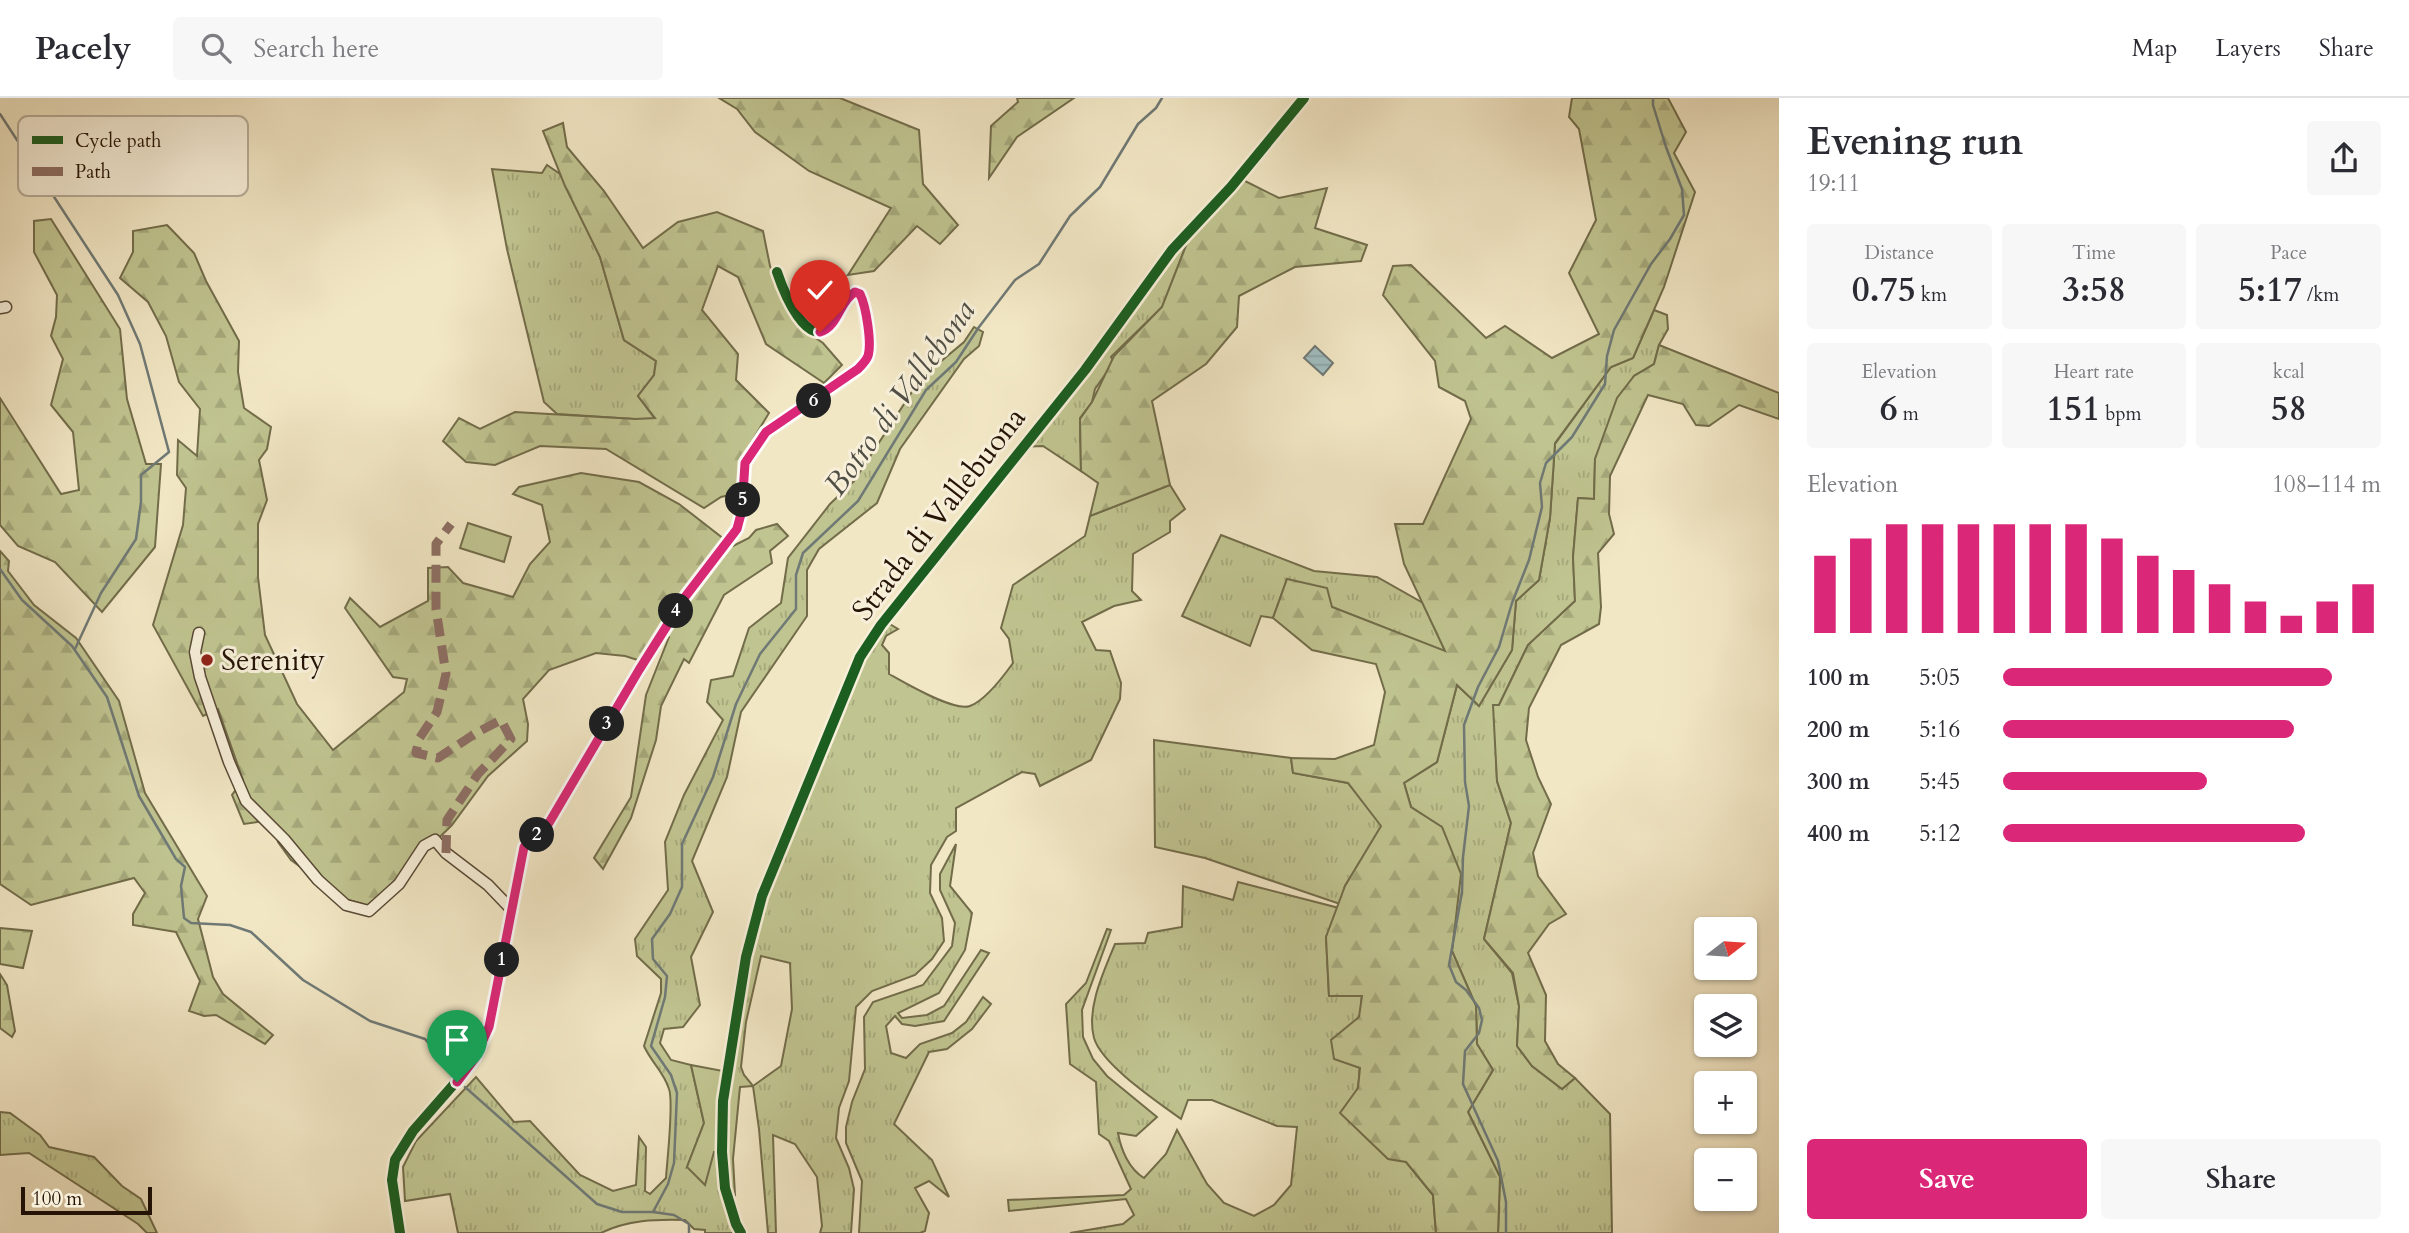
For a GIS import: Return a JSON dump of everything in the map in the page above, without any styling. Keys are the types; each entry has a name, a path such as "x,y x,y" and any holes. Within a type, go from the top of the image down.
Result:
{"street":[{"name":"Strada di Vallebuona","path":"741,1233 724,1188 722,1152 723,1101 746,957 762,897 860,657 881,625 1085,370 1172,250 1231,187 1304,98"},
{"path":"400,1233 392,1180 395,1160 413,1131 475,1058 489,1027 524,847 546,828 685,597 737,529 742,510 745,463 766,432 858,369 867,359 870,347 860,294 855,292 849,296 829,328 820,332 813,331 804,325 776,272"},
{"path":"199,633 195,652 200,677 229,762 246,801 284,838 318,880 346,905 369,911 399,884 424,846 435,840 446,853 488,885 511,909"}],"green space":[{"path":"719,98 840,98 919,130 923,184 958,225 940,244 917,226 874,271 848,275 891,208 809,171 755,132 737,109"},
{"path":"1017,98 1074,98 1017,137 989,178 991,126 1018,102"},
{"path":"1572,98 1668,98 1686,132 1674,153 1695,192 1664,287 1633,358 1611,367 1555,443 1550,518 1539,580 1516,601 1512,650 1479,706 1457,685 1437,762 1404,783 1411,807 1442,827 1461,874 1452,951 1476,1006 1477,1044 1493,1070 1468,1112 1500,1177 1498,1233 1436,1233 1433,1195 1406,1162 1388,1159 1340,1113 1358,1088 1360,1068 1334,1059 1331,1040 1359,1017 1362,996 1329,996 1326,937 1345,886 1381,826 1348,783 1293,773 1291,758 1335,759 1374,745 1385,692 1376,664 1312,650 1273,618 1287,579 1327,588 1332,607 1445,651 1404,564 1395,524 1423,524 1471,419 1465,401 1439,387 1435,361 1383,295 1393,266 1411,265 1486,338 1505,326 1552,358 1599,334 1569,273 1596,220 1579,129 1569,117"},
{"path":"563,123 567,147 604,191 643,248 678,222 717,212 763,231 770,266 787,308 801,328 823,343 842,365 824,383 766,344 738,277 718,266 702,310 738,354 736,380 769,413 743,456 739,493 721,497 704,508 606,449 540,446 495,465 466,462 443,441 459,418 480,429 515,412 655,418 638,396 654,375 656,361 624,340 600,257 565,186 543,131"},
{"path":"547,165 560,174 600,257 624,340 656,361 654,375 638,396 655,419 557,414 544,402 507,249 492,169 542,173"},
{"path":"1243,180 1279,198 1327,188 1315,228 1367,245 1361,261 1295,267 1239,296 1237,327 1206,364 1152,401 1170,485 1090,516 1098,483 1081,471 1080,419 1092,402 1114,356 1162,307 1189,238"},
{"path":"51,219 120,329 127,399 146,464 161,464 155,547 102,612 55,562 18,546 0,525 0,398 61,494 79,490 73,432 51,405 63,359 51,336 56,317 57,295 34,252 34,221"},
{"path":"167,225 194,253 239,341 238,372 244,408 271,427 267,449 259,460 267,500 258,524 258,577 265,635 297,704 333,750 404,692 407,679 393,677 345,608 350,598 380,627 428,601 428,568 448,567 463,583 513,597 530,564 550,542 542,505 513,494 519,487 581,473 639,482 679,504 733,546 749,538 756,530 777,524 788,536 770,551 772,563 724,595 689,663 684,659 661,706 656,740 631,818 603,869 594,858 631,797 646,695 669,637 660,627 641,661 625,656 596,653 549,670 523,699 528,724 527,741 488,776 452,825 369,906 345,899 291,860 278,842 271,820 244,824 232,795 243,780 218,709 203,716 153,625 183,525 186,488 177,475 178,440 197,456 200,409 179,382 166,336 148,302 120,278 133,252 133,231"},
{"path":"1189,238 1162,307 1111,357 1114,362 1095,389 1092,402 1080,418 1081,471 1043,446 1021,447"},
{"path":"1654,310 1667,315 1668,329 1659,345 1654,364 1634,376 1595,459 1594,499 1578,498 1573,557 1575,601 1528,645 1499,705 1494,705 1497,781 1511,823 1484,939 1512,973 1519,1006 1517,1046 1532,1066 1562,1089 1575,1078 1610,1114 1612,1233 1498,1233 1500,1177 1468,1112 1493,1070 1477,1044 1476,1006 1452,951 1460,874 1442,828 1411,807 1404,783 1437,762 1457,685 1479,706 1512,650 1516,601 1539,580 1550,518 1555,444 1611,367 1633,358"},
{"path":"974,327 983,332 979,346 964,359 900,449 877,503 819,549 807,570 807,616 741,712 727,777 692,861 713,912 691,957 700,1005 683,1027 664,1029 660,1043 671,1060 691,1065 704,1123 687,1167 715,1151 719,1153 737,1233 705,1233 705,1230 694,1229 685,1220 653,1220 631,1223 601,1233 458,1233 450,1194 405,1201 403,1167 416,1141 476,1077 514,1122 530,1121 580,1175 613,1191 636,1185 639,1137 646,1147 645,1191 650,1194 666,1178 671,1118 669,1089 644,1046 661,993 661,979 637,956 635,939 668,890 665,842 684,795 723,720 707,702 711,680 733,676 749,628 781,603 788,558 830,504 854,481 921,378 964,342"},
{"path":"1659,345 1779,393 1779,419 1739,405 1709,426 1696,425 1683,404 1648,395 1610,476 1609,514 1614,534 1598,553 1601,607 1599,624 1561,645 1529,708 1526,740 1538,777 1551,804 1533,853 1538,876 1566,914 1549,924 1528,953 1546,995 1545,1041 1558,1064 1575,1078 1562,1089 1532,1066 1517,1046 1519,1006 1513,973 1484,939 1511,823 1497,781 1493,705 1499,705 1528,645 1575,601 1573,557 1578,498 1594,499 1595,459 1617,398 1634,376 1654,364"},
{"path":"1170,485 1185,509 1170,521 1170,532 1133,554 1132,591 1141,600 1114,606 1082,622 1096,650 1110,651 1121,683 1120,699 1091,760 1040,786 1035,774 1022,772 956,808 956,831 947,837 931,865 930,893 942,918 944,941 932,959 915,975 872,991 856,1007 849,1081 839,1108 836,1138 849,1168 854,1189 851,1233 820,1233 822,1226 817,1177 795,1144 773,1135 776,1233 768,1233 753,1086 740,1087 733,1159 735,1195 731,1193 726,1146 727,1110 738,1026 752,946 771,888 838,719 871,647 888,623 898,629 886,636 882,645 889,653 889,674 953,705 970,706 982,699 1013,663 1009,639 1001,628 1013,585 1085,536 1090,516","holes":["761,956 790,963 792,1009 781,1066 753,1086 741,1067 746,1022"]},
{"path":"468,523 511,537 504,562 460,548"},
{"path":"1221,535 1314,571 1377,577 1423,603 1446,652 1332,607 1287,579 1273,618 1261,616 1250,646 1182,616"},
{"path":"0,551 9,561 8,571 34,605 76,638 119,701 145,793 207,896 198,919 213,977 223,994 273,1035 265,1044 216,1015 204,1016 189,1011 200,981 176,932 133,925 133,914 145,893 134,878 31,905 0,884"},
{"path":"1154,740 1291,758 1293,773 1348,783 1382,826 1345,886 1340,904 1205,858 1155,847"},
{"path":"956,844 950,886 972,913 965,950 939,993 898,1013 902,1018 927,1015 944,1006 981,950 989,953 944,1021 915,1026 902,1024 895,1016 886,1026 891,1053 906,1058 920,1044 952,1033 966,1022 983,997 991,1004 972,1029 947,1049 929,1052 894,1124 932,1160 949,1197 929,1181 915,1188 929,1213 925,1231 920,1233 859,1233 862,1181 846,1143 846,1127 865,1069 864,1017 873,1002 923,985 952,946 955,923 940,890 940,874"},
{"path":"1238,882 1339,908 1326,937 1329,996 1362,995 1358,1088 1406,1162 1433,1195 1436,1233 1070,1233 1123,1224 1134,1215 1126,1199 1009,1211 1008,1200 1124,1195 1131,1189 1109,1141 1099,1134 1096,1082 1070,1064 1066,1004 1086,983 1107,929 1111,930 1082,1010 1083,1037 1093,1059 1107,1076 1157,1117 1136,1136 1118,1133 1130,1164 1144,1178 1166,1154 1177,1130 1207,1184 1224,1203 1254,1216 1274,1205 1291,1185 1297,1127 1277,1126 1212,1100 1188,1100 1181,1119 1119,1071 1099,1049 1094,1038 1094,1002 1115,944 1145,943 1148,933 1182,927 1183,886 1233,900"},
{"path":"0,928 32,931 23,968 0,964"},
{"path":"0,974 7,985 15,1031 12,1037 0,1028"},
{"path":"691,1065 723,1071 719,1153 714,1152 705,1185 687,1167 704,1123"},
{"path":"0,1112 10,1113 40,1135 49,1147 94,1157 122,1186 141,1199 157,1233 147,1233 138,1224 29,1153 0,1155"}],"water":[{"path":"1315,346 1333,363 1323,375 1304,358"}],"waterway":[{"name":"Botro di Vallebona","path":"689,1233 689,1224 674,1215 653,1212 668,1184 674,1163 677,1093 671,1075 651,1046 665,997 667,976 653,959 652,939 670,914 682,887 682,844 713,777 736,704 760,654 796,609 796,575 803,553 858,501 926,390 956,362 1015,280 1039,264 1070,216 1100,187 1138,124 1156,108 1162,98"},
{"path":"1506,1233 1506,1202 1498,1161 1463,1084 1465,1051 1479,1033 1482,1020 1479,1008 1466,990 1456,982 1449,965 1462,892 1469,806 1465,782 1464,725 1478,687 1499,647 1529,560 1542,507 1540,483 1546,463 1572,437 1605,384 1607,356 1614,330 1651,264 1684,215 1682,189 1666,147 1653,98"},
{"path":"0,114 18,142"},
{"path":"53,196 118,295 140,344 169,452 141,475 141,502 136,539 101,593 75,649"},
{"path":"0,569 22,600 72,646 107,697 139,796 176,859 185,867 181,886 184,918 191,923 230,925 251,932 303,980 370,1021 425,1039 452,1070"},
{"path":"465,1087 597,1204 622,1212 653,1212"}],"marked path":[{"path":"446,853 447,820 478,774 511,739 501,720 438,758 416,753 419,739 437,712 446,674 436,609 436,544 451,524"}],"cycle path":[{"path":"741,1233 725,1188 722,1152 723,1101 746,957 762,896 860,657 881,625 1085,370 1172,250 1231,187 1304,98"},
{"path":"400,1233 392,1180 395,1160 413,1131 475,1058 489,1027 524,847 546,828 685,597 737,529 742,510 745,463 766,432 823,395 867,359 870,347 860,294 855,292 848,298 833,323 824,331 815,331 806,326 798,316 777,272"}],"place":[{"name":"Serenity","path":"207,660"}],"route":[{"path":"457,1082 475,1058 489,1027 524,847 546,828 685,597 737,529 742,510 745,463 766,432 858,369 867,359 870,347 860,294 852,293 832,324 820,332"}]}
